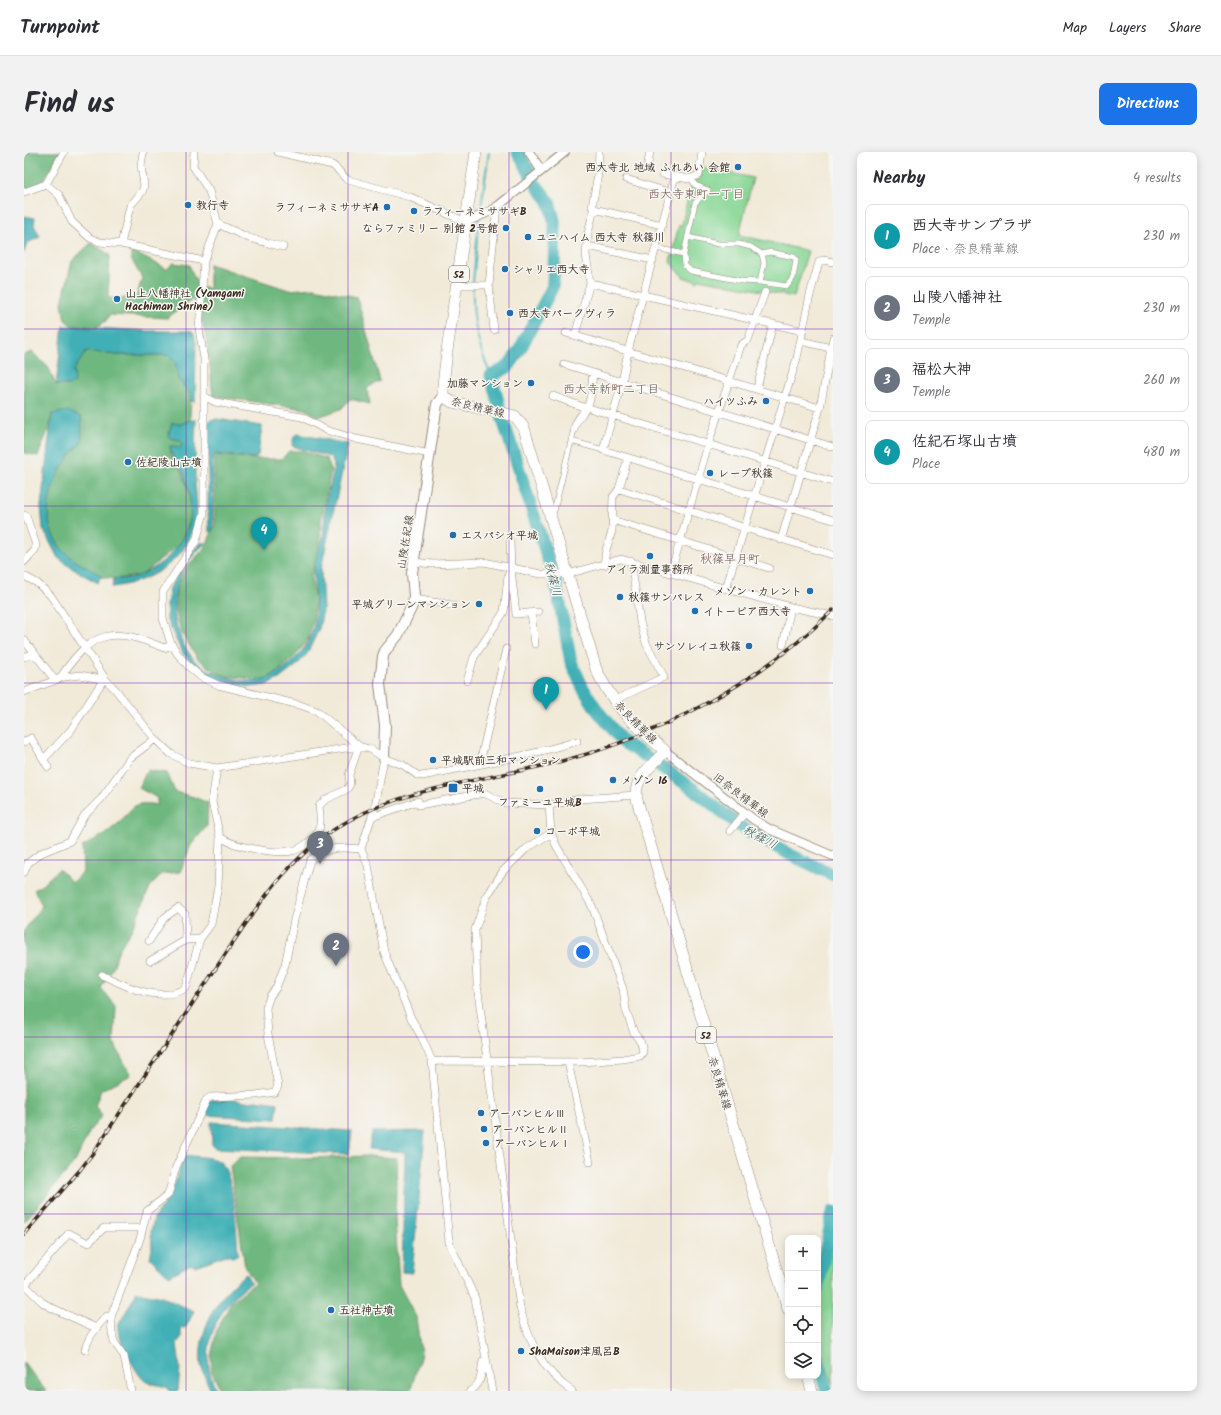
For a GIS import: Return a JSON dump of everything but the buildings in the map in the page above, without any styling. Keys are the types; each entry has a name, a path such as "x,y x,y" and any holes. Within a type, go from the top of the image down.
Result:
{"main road":[{"name":"奈良精華線","path":"476,152 462,285 443,385 443,396 452,402 515,416 524,428 575,605 596,669 613,701 663,753 641,776 636,795 787,1307"},
{"name":"山陵佐紀線","path":"384,758 385,725 380,684 383,656 398,635 414,599 412,572 413,562 437,404 443,396"}],"street":[{"path":"24,192 46,184 64,152"},
{"path":"120,244 130,206 142,192 144,185 141,166 143,152"},
{"path":"194,152 193,166 208,191 218,224 204,261 199,329 204,359 204,513 196,541 163,592 164,618 172,645 187,665 201,677 218,685 257,696 300,705 318,712 359,746 372,750 384,758 403,765 416,775 423,776 480,763 545,751 577,741"},
{"path":"278,152 332,165 338,168 342,175 348,180 416,199 468,222 495,208 565,152"},
{"path":"529,152 538,173"},
{"path":"575,335 590,283 586,254 594,209 592,207 598,174 599,152"},
{"path":"647,168 650,152"},
{"path":"663,174 691,178 698,175 702,152"},
{"path":"603,450 622,383 628,351 675,176"},
{"path":"691,178 695,185 708,190 695,203 684,254 685,266 691,271 742,281 760,282 766,288"},
{"path":"626,180 671,193"},
{"path":"46,184 59,195 72,222 90,238 100,242 120,244 204,261"},
{"path":"494,330 489,285 495,208"},
{"path":"594,209 662,225"},
{"path":"218,224 249,238 283,247"},
{"path":"688,237 718,244 740,244 751,247 762,254 764,263 760,282"},
{"path":"587,246 653,260"},
{"path":"656,248 684,254"},
{"path":"762,254 770,252 794,257 796,260 791,283 787,286 766,288"},
{"path":"726,588 801,341 810,295 819,262 823,260 833,262"},
{"path":"590,283 803,331"},
{"path":"462,285 489,285"},
{"path":"671,572 678,541 741,345 748,340 766,288"},
{"path":"757,388 774,324"},
{"path":"566,333 730,380 820,408"},
{"path":"781,540 820,408 833,338"},
{"path":"801,341 831,348"},
{"path":"564,364 833,447"},
{"path":"551,522 576,421 589,408 593,373"},
{"path":"204,396 215,402 302,417 326,430 356,439 430,454"},
{"path":"553,396 613,416 833,482"},
{"path":"571,441 833,520"},
{"path":"604,565 606,550 612,531 613,497 618,489 628,458"},
{"path":"618,489 833,555"},
{"path":"24,515 26,516 36,545 35,550 24,562"},
{"path":"612,520 769,568"},
{"path":"510,542 511,569 516,614 534,612 535,644"},
{"path":"413,562 433,564 484,562 511,569 541,574 566,574 604,565 621,559 791,607 833,616"},
{"path":"613,701 664,677 646,643 640,622 631,561"},
{"path":"467,681 474,657 504,612 508,576 511,569"},
{"path":"24,576 37,584 51,596 86,647 105,680 115,689 155,739 171,754 189,763 217,768 359,746"},
{"path":"414,599 452,605"},
{"path":"783,645 791,607"},
{"path":"58,679 93,640 111,634 128,634 164,648 172,645"},
{"path":"24,640 58,679"},
{"path":"480,763 506,649"},
{"path":"24,657 35,654"},
{"path":"24,692 58,679 80,675 105,680"},
{"path":"44,760 72,730 105,680"},
{"path":"24,742 31,738 48,767"},
{"path":"24,872 28,863 41,853 70,841 84,816 101,798 130,758 155,739"},
{"path":"220,837 234,844 264,850 293,851 302,847 316,836 319,830 319,806 325,800 346,789 350,784 349,775 359,746"},
{"name":"旧奈良精華線","path":"663,753 769,829 833,856"},
{"path":"384,758 372,817 361,849 368,865 384,952 411,1018 432,1061 449,1242 475,1298 492,1391"},
{"path":"102,975 134,990 157,994 181,992 186,988 200,939 211,924 218,886 220,837 212,802 217,768"},
{"path":"372,817 418,801 419,805 484,793 504,802 549,805 580,799 636,795"},
{"path":"432,1061 568,1062 623,1059 640,1056 643,1052 641,1042 634,1033 626,1010 623,989 592,906 556,845 551,832 549,805"},
{"path":"730,831 745,813"},
{"path":"551,832 526,849 503,871 486,898 476,930 477,984 520,1308 528,1337 540,1360 572,1391"},
{"path":"131,1391 124,1356 114,1342 111,1317 138,1246 147,1212 168,1195 176,1167 207,1099 211,1097 256,1095 275,1092 278,1086 268,1034 266,1008 285,965 294,920 310,860 330,848 346,847 361,849"},
{"path":"149,941 164,918 178,908 186,914 186,940"},
{"path":"150,961 186,940 200,939"},
{"path":"568,1062 590,1162"},
{"path":"96,1328 42,1302 25,1284 69,1233 88,1244 104,1228 143,1228"},
{"path":"85,1350 96,1328 107,1316 111,1317"},
{"path":"470,1391 477,1386 480,1381 483,1361 487,1362"}],"green space":[{"path":"24,152 60,152 44,180 24,193"},
{"path":"702,167 753,178 739,235 808,251 794,297 699,279 698,282 683,277 670,262 679,225 682,225 691,183 700,178"},
{"path":"91,243 110,255 108,298 136,298 142,278 131,259 131,251 167,269 173,263 189,265 198,286 209,289 209,264 289,290 314,288 357,297 380,381 367,388 370,404 350,399 341,409 318,417 305,409 213,396 205,334 193,299 167,318 109,315 106,321 97,327 72,326 65,320 62,303 72,261"},
{"path":"86,351 117,355 168,355 176,364 178,379 191,395 190,420 181,424 170,438 180,440 182,443 181,447 170,446 171,455 179,465 191,501 190,522 179,544 142,575 118,579 91,576 66,557 47,526 45,483 82,442 52,414 49,428 38,456 24,453 24,355 32,352 48,367 56,385 74,370"},
{"path":"289,451 303,451 327,459 331,470 321,521 320,541 311,578 315,600 313,620 308,640 294,657 281,669 269,677 259,680 227,676 214,671 198,659 181,632 176,611 176,592 182,576 189,564 205,548 215,525 215,455 256,459 282,459"},
{"path":"147,770 167,773 175,792 194,797 208,803 207,826 191,845 180,872 162,874 150,887 132,929 119,949 113,968 101,988 116,1006 114,1043 131,1075 101,1090 95,1106 102,1116 91,1129 75,1162 24,1222 24,931 42,905 34,890 42,885 59,869 72,882 83,871 82,847 110,830 120,822 132,808 141,804 157,805 157,798 139,788"},
{"path":"368,1156 397,1158 395,1218 399,1285 416,1317 421,1354 411,1389 409,1391 221,1391 212,1372 211,1356 217,1329 232,1301 255,1283 245,1267 230,1166 240,1157 306,1158"},
{"path":"833,1227 833,1384 821,1350 821,1285"},
{"path":"24,1363 46,1391 24,1391"}],"water":[{"path":"24,216 35,218 34,225 40,237 27,243 24,253"},
{"path":"63,326 148,331 190,331 194,334 196,342 195,402 190,401 191,395 178,379 176,364 168,355 117,355 86,351 74,370 75,383 68,385 56,385"},
{"path":"68,411 81,417 82,442 65,462 53,487 49,500 48,513 50,526 55,539 69,556 101,575 98,583 73,569 58,558 43,529 41,506 52,414"},
{"path":"217,419 262,426 258,455 256,458 216,454 213,456 213,525 212,531 209,532 208,423 210,420"},
{"path":"190,420 196,420 195,482 197,509 195,525 190,538 183,550 174,560 163,568 139,581 112,587 114,579 135,577 160,564 178,546 185,536 191,512 190,499 183,472 172,454 170,446 181,447 182,443 180,440 170,438 168,436 172,423 181,424"},
{"path":"298,434 348,444 321,569 323,609 319,629 307,654 296,666 279,679 266,685 250,687 226,682 206,674 194,666 183,654 167,621 167,603 170,588 187,557 201,543 206,543 193,555 184,569 178,584 175,599 175,615 178,631 185,647 195,661 211,671 240,680 257,681 272,676 280,671 302,651 308,642 314,623 316,606 314,567 323,536 326,503 334,464 330,457 292,446 294,436"},
{"path":"234,1099 251,1102 256,1100 278,1103 276,1119 204,1115 210,1100"},
{"path":"211,1122 352,1131 349,1154 215,1148 212,1145"},
{"path":"425,1131 412,1273 402,1272 405,1152 369,1149 372,1132"},
{"path":"184,1155 217,1160 225,1168 232,1191 238,1254 233,1257 226,1255 196,1266 191,1264 169,1276 150,1258 152,1249 151,1231 154,1218 172,1193"},
{"path":"246,1274 251,1283 228,1304 219,1317 213,1331 209,1346 209,1361 211,1376 217,1391 211,1391 201,1365 201,1352 206,1326 219,1302 227,1291"},
{"path":"137,1292 162,1297 194,1311 186,1327 181,1329 181,1338 177,1343 180,1368 178,1391 169,1391 166,1387 147,1382 141,1378 120,1338 118,1326"}],"waterway":[{"path":"480,214 489,152"},
{"name":"秋篠川","path":"518,152 533,179"},
{"name":"秋篠川","path":"537,186 549,201 555,224 554,273 552,288 519,351 508,367 491,376 503,420 556,584 571,662 583,688 597,710 624,743 693,789 744,829 791,855 833,875"},
{"path":"473,283 479,218"},
{"path":"473,288 475,322 479,343 491,376"},
{"name":"秋篠川","path":"821,1272 833,1212"},
{"name":"秋篠川","path":"821,1370 827,1391"}],"railway":[{"path":"24,1234 93,1153 263,899 298,859 319,841 341,825 392,801 448,786 562,761 635,737 672,721 707,703 742,682 774,660 805,636 833,610"}],"place":[{"name":"西大寺北 地域 ふれあい 会館","path":"738,167"},
{"name":"教行寺","path":"188,205"},
{"name":"ラフィーネミササギA","path":"387,207"},
{"name":"ラフィーネミササギB","path":"414,211"},
{"name":"ならファミリー 別館 2号館","path":"506,228"},
{"name":"ユニハイム 西大寺 秋篠川","path":"528,237"},
{"name":"シャリエ西大寺","path":"505,269"},
{"name":"山上八幡神社 (Yamgami Hachiman Shrine)","path":"117,299"},
{"name":"西大寺パークヴィラ","path":"510,313"},
{"name":"加藤マンション","path":"531,383"},
{"name":"ハイツふみ","path":"766,401"},
{"name":"佐紀陵山古墳","path":"128,462"},
{"name":"レープ秋篠","path":"710,473"},
{"name":"エスパシオ平城","path":"453,535"},
{"name":"佐紀石塚山古墳","path":"264,550"},
{"name":"アイラ測量事務所","path":"650,556"},
{"name":"メゾン・カレント","path":"810,591"},
{"name":"秋篠サンパレス","path":"620,597"},
{"name":"平城グリーンマンション","path":"479,604"},
{"name":"イトーピア西大寺","path":"695,611"},
{"name":"サンソレイユ秋篠","path":"749,646"},
{"name":"西大寺サンプラザ","path":"546,710"},
{"name":"平城駅前三和マンション","path":"433,760"},
{"name":"メゾン 16","path":"613,780"},
{"name":"平城","path":"453,788"},
{"name":"ファミーユ平城B","path":"540,789"},
{"name":"コーポ平城","path":"537,831"},
{"name":"福松大神","path":"320,864"},
{"name":"山陵八幡神社","path":"336,966"},
{"name":"アーバンヒルⅢ","path":"481,1113"},
{"name":"アーバンヒルⅡ","path":"484,1129"},
{"name":"アーバンヒルⅠ","path":"486,1143"},
{"name":"五社神古墳","path":"331,1310"},
{"name":"ShaMaison津風呂B","path":"521,1351"}],"district":[{"name":"西大寺東町一丁目","path":"696,194"},
{"name":"西大寺新町二丁目","path":"611,389"},
{"name":"秋篠早月町","path":"730,559"}]}
